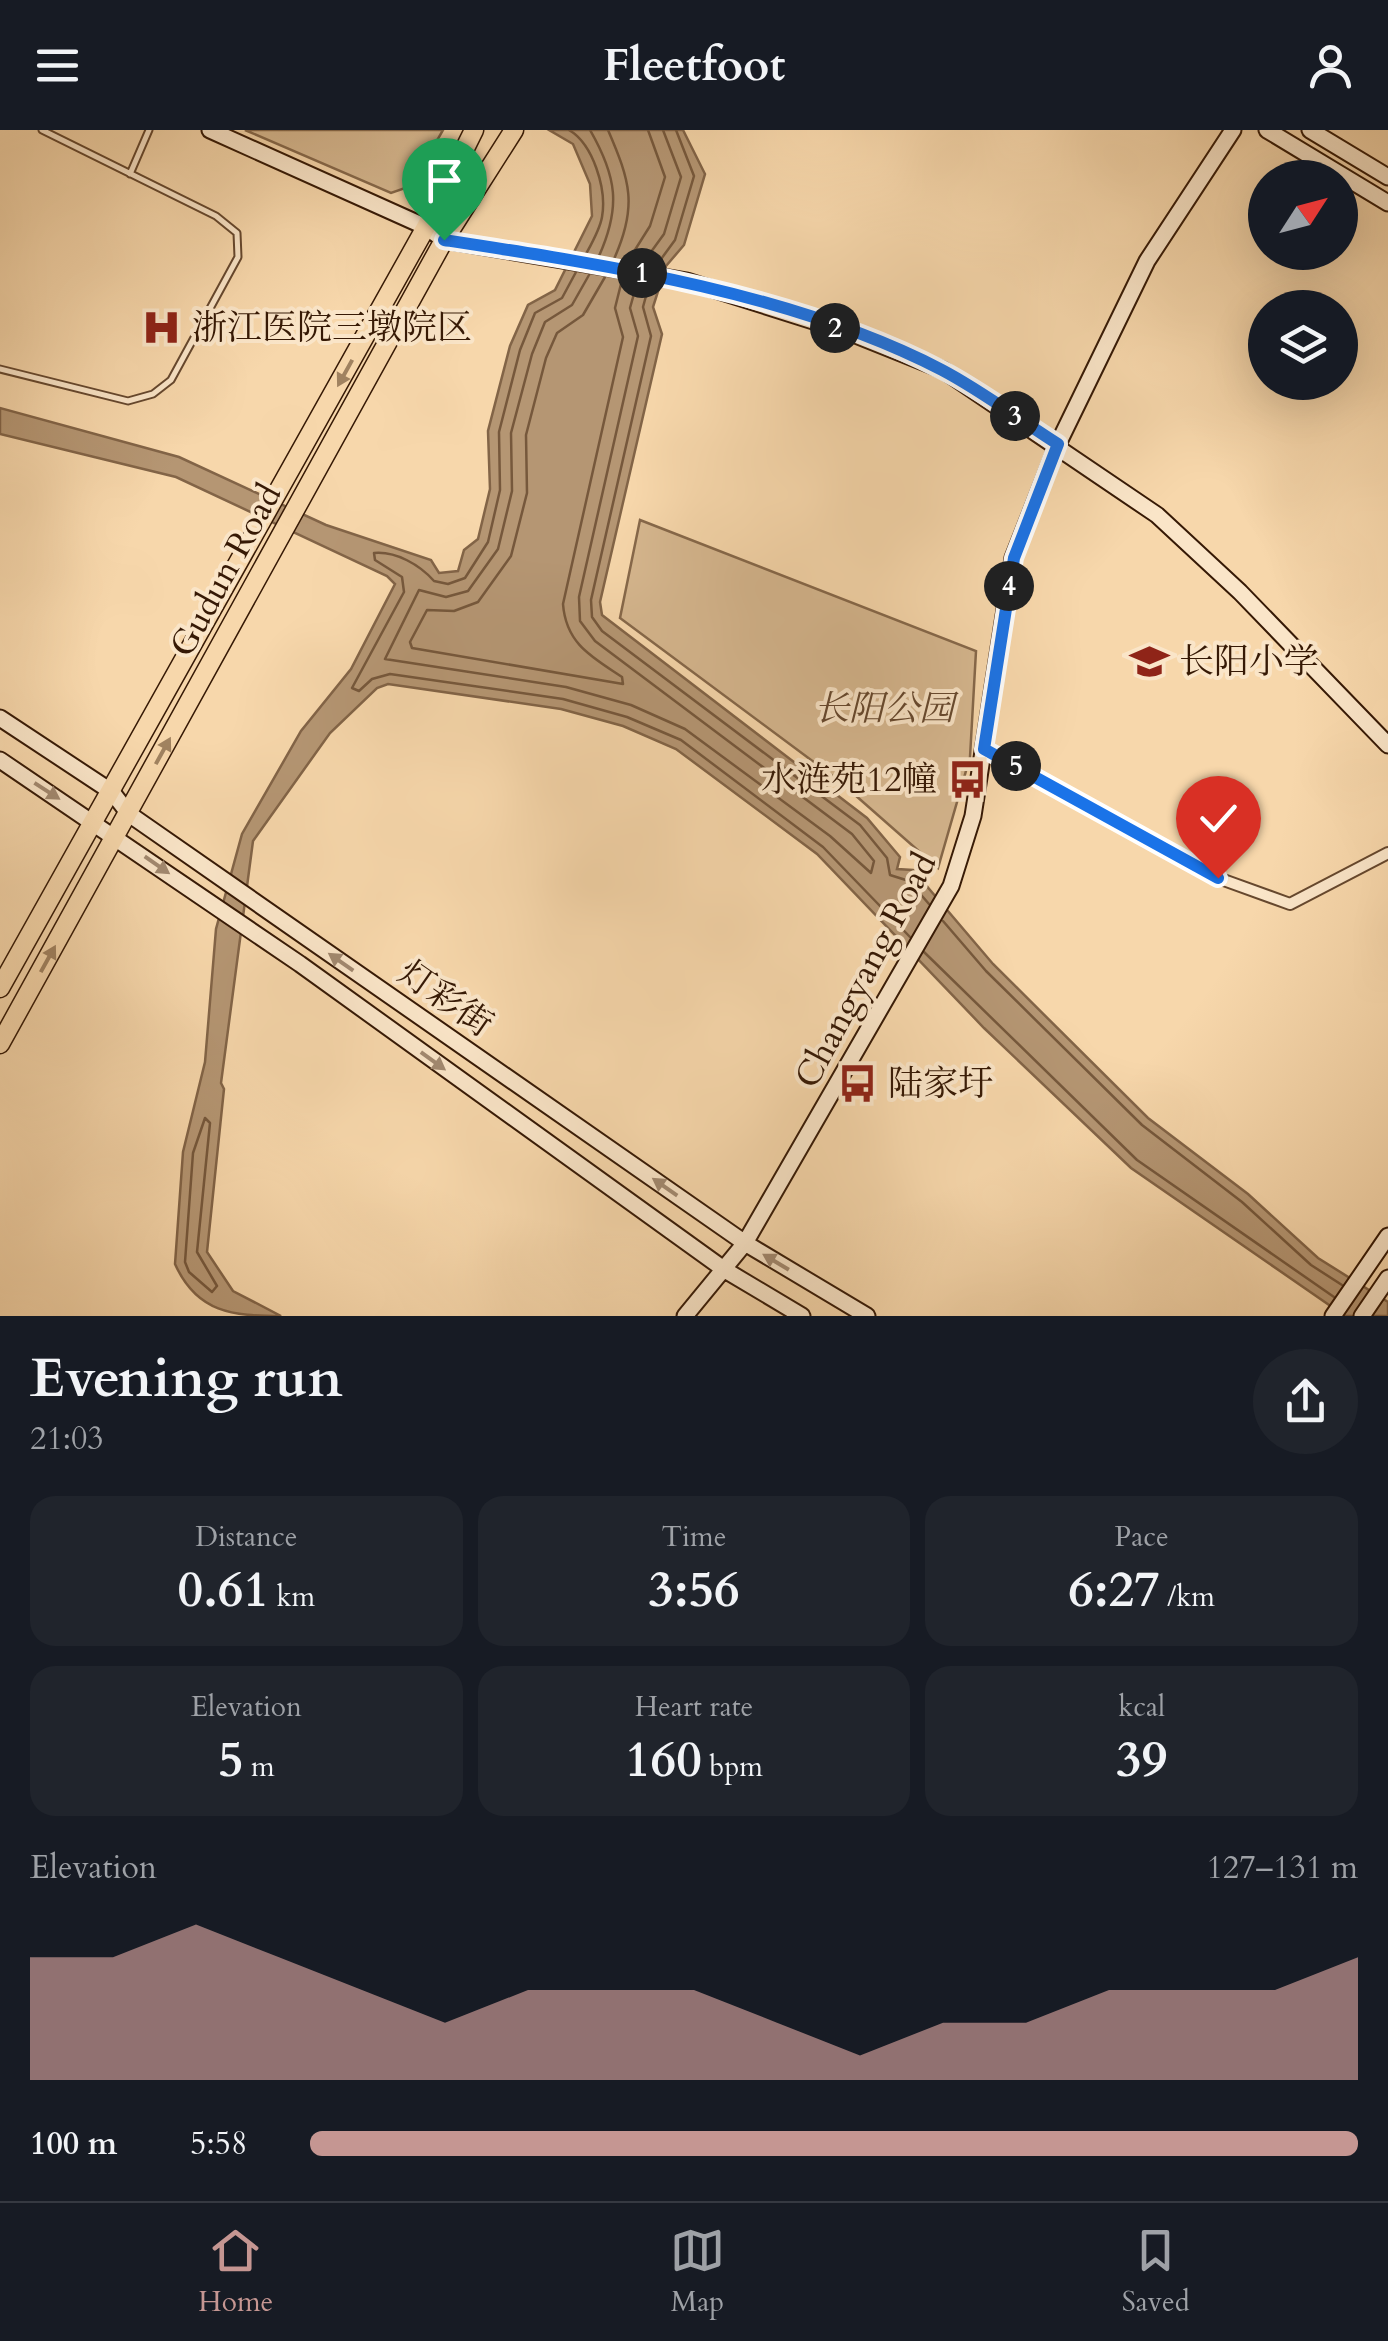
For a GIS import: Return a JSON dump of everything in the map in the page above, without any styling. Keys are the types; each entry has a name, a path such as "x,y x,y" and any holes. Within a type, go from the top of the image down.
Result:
{"main road":[{"name":"Gudun Road","path":"0,988 426,227 474,130"},
{"name":"Gudun Road","path":"0,1044 444,240 514,130"}],"street":[{"path":"210,130 426,227 444,240 687,281 848,332 942,370 1058,444 1158,515 1240,592 1388,745"},
{"name":"Changyang Road","path":"685,1316 745,1243 951,886 973,816 1014,558 1058,444 1147,260 1233,130"},
{"path":"1267,130 1388,202"},
{"path":"1310,130 1388,177"},
{"name":"灯彩街","path":"0,718 112,792 129,814 248,898 745,1243 867,1316"},
{"path":"984,749 1218,878 1290,904 1388,853"},
{"name":"灯彩街","path":"0,760 240,923 724,1270 802,1316"},
{"path":"1334,1315 1388,1236"},
{"path":"1362,1316 1383,1285"}],"lane":[{"path":"0,370 128,401 153,394 171,380 238,258 238,233 216,216 42,130"},
{"path":"130,174 149,130"}],"green space":[{"path":"245,130 443,130 411,186 391,193"},
{"name":"长阳公园","path":"640,520 976,651 970,757 938,868 838,780 620,618"}],"water":[{"path":"549,130 683,130 705,174 684,245 666,266 653,307 662,334 600,602 602,615 867,818 900,857 897,869 913,870 993,964 1148,1118 1248,1194 1318,1258 1388,1302 1388,1316 1345,1316 1131,1168 984,1028 817,854 676,749 623,726 561,709 388,684 377,688 330,733 253,841 221,1083 224,1089 207,1252 233,1291 281,1316 247,1315 218,1308 194,1293 184,1280 175,1264 183,1152 205,1062 216,929 242,834 301,731 351,669 395,584 387,576 176,477 0,434 0,408 179,457 326,525 431,560 439,573 458,571 464,550 478,539 490,489 488,431 510,346 528,305 555,290 592,216 590,184 573,144"}],"place":[{"name":"浙江医院三墩院区","path":"162,327"},
{"name":"长阳小学","path":"1149,661"},
{"name":"水涟苑12幢","path":"967,779"},
{"name":"陆家圩","path":"858,1083"}],"route":[{"path":"444,240 687,281 848,332 942,370 1058,444 1014,558 984,749 1218,878"}]}
